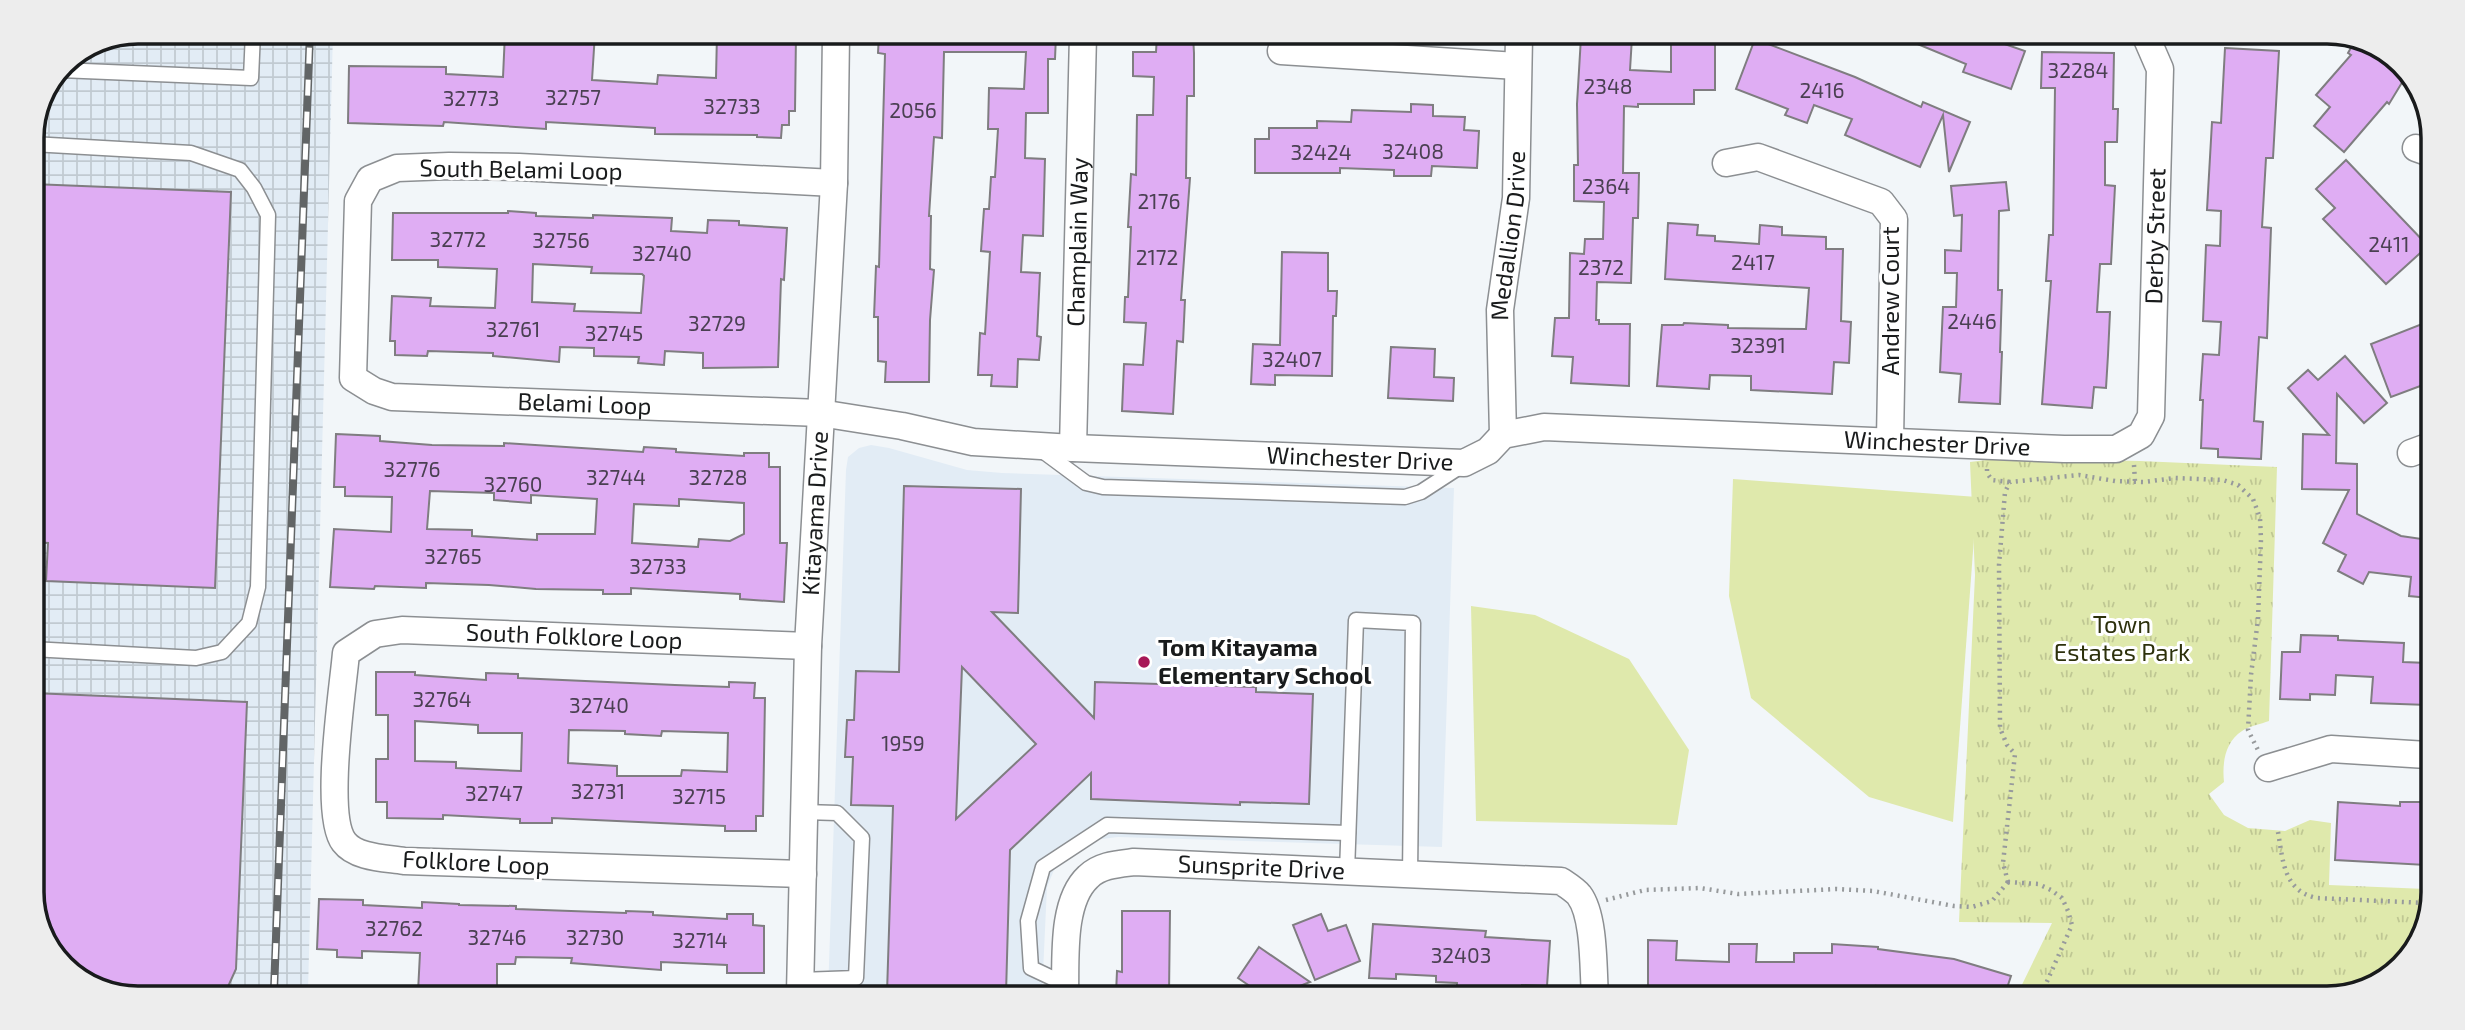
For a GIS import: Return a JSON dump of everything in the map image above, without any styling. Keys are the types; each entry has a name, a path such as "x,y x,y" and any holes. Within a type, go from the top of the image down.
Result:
{"street":[{"name":"Kitayama Drive","path":"800,986 808,646 834,183 836,44"},
{"name":"Champlain Way","path":"1073,448 1083,44"},
{"name":"Medallion Drive","path":"1503,435 1500,310 1516,198 1519,44"},
{"name":"Derby Street","path":"2141,435 2151,416 2160,69 2149,44"},
{"path":"1280,51 1517,66"},
{"name":"Andrew Court","path":"1726,163 1758,157 1881,202 1894,219 1890,440"},
{"name":"South Belami Loop","path":"353,378 358,201 370,179 397,169 449,166 834,183"},
{"name":"Belami Loop","path":"353,378 383,394 418,399 820,413"},
{"name":"Winchester Drive","path":"820,413 902,426 973,442 1464,463 1488,451 1503,435 1545,427 2064,449 2116,449 2141,435"},
{"name":"South Folklore Loop","path":"346,653 375,634 402,630 808,646"},
{"name":"Folklore Loop","path":"346,653 334,783 343,841 358,853 404,862 803,874"},
{"path":"2267,768 2331,749 2421,755"},
{"name":"Sunsprite Drive","path":"1065,986 1068,924 1076,891 1089,875 1110,865 1134,862 1561,881 1579,895 1584,905"},
{"path":"1584,905 1591,932 1594,986"}],"lane":[{"path":"73,71 251,78 252,44"},
{"path":"44,146 191,153 240,170 254,188 268,215 258,587 249,622 222,653 196,658 44,650"},
{"path":"1037,446 1086,483 1103,487 1405,497 1421,492 1464,463"},
{"path":"1347,872 1356,620 1413,623 1410,875"},
{"path":"804,812 837,813 862,838 856,978 806,986"},
{"path":"1060,986 1031,968 1028,921 1043,867 1107,825 1348,833"}],"path":[{"path":"2008,882 2003,863 2015,754 2007,745 2000,728 1999,565 2005,492 2010,482 2079,475 2115,481 2144,482 2175,478 2222,480 2238,485 2253,499 2260,518 2261,539 2258,619 2248,730 2267,768"},
{"path":"2278,832 2287,871 2294,888 2301,894 2316,898 2420,903"},
{"path":"1584,905 1644,890 1700,888 1738,894 1837,889 1873,891 1972,907 1992,901 2008,882"},
{"path":"2008,882 2038,884 2051,890 2062,898 2068,911 2072,925 2045,986"}],"shaded area":[{"path":"333,44 308,986 120,984 91,974 71,959 51,928 44,898 44,132 47,114 53,96 76,67 91,56 120,46"},
{"name":"Tom Kitayama Elementary School","path":"871,445 889,448 967,470 1002,473 1454,488 1442,847 1118,837 1094,840 1074,850 1054,870 1047,887 1042,986 828,986 846,470 848,457 859,448"}],"green space":[{"name":"Town Estates Park","path":"2002,458 2277,467 2269,721 2245,729 2236,736 2228,747 2224,760 2224,782 2209,794 2224,815 2248,828 2285,831 2310,820 2331,823 2329,885 2421,889 2414,928 2389,963 2369,977 2327,986 2021,986 2052,923 1959,922 1975,575 1970,462"},
{"path":"1733,479 1977,497 1953,822 1869,797 1751,698 1729,596"},
{"path":"1471,606 1535,615 1629,659 1689,750 1677,825 1476,821"}],"building":[{"path":"504,44 594,44 592,80 657,84 658,75 716,78 717,44 796,44 795,111 789,111 789,125 782,125 781,138 757,135 655,134 655,128 546,122 546,129 444,122 443,126 348,123 349,66 446,67 446,74 503,77"},
{"path":"878,44 1056,44 1055,59 1048,59 1048,113 1026,113 1025,158 1045,159 1043,236 1023,235 1021,272 1040,273 1037,336 1041,337 1039,360 1018,359 1017,387 991,386 992,375 978,375 980,333 985,334 990,252 981,251 984,209 989,209 991,177 995,177 998,129 988,129 989,88 1024,89 1026,52 944,52 942,138 934,137 929,216 930,269 934,270 929,382 885,382 886,362 878,361 878,317 874,317 876,266 879,267 885,54 878,53"},
{"path":"1156,44 1194,44 1194,96 1187,96 1186,178 1190,178 1181,300 1185,300 1183,342 1177,341 1173,414 1122,411 1124,364 1143,365 1146,323 1124,322 1125,297 1128,297 1131,227 1128,227 1131,174 1136,175 1137,115 1153,115 1154,77 1133,76 1133,52 1156,52"},
{"path":"1581,44 1632,44 1630,70 1671,72 1671,44 1715,44 1715,90 1694,90 1694,104 1624,106 1623,173 1639,173 1638,218 1633,218 1631,283 1597,282 1596,320 1599,320 1599,324 1630,324 1629,386 1571,383 1573,357 1552,356 1555,318 1569,318 1570,253 1584,254 1585,239 1603,239 1604,202 1574,201 1574,165 1578,165 1577,104"},
{"path":"1753,44 1768,44 1855,77 1921,107 1923,102 1970,122 1949,172 1943,115 1920,167 1845,135 1852,119 1814,105 1807,123 1785,115 1788,109 1736,89"},
{"path":"1918,44 2005,44 2025,51 2011,89 1963,72 1966,64"},
{"path":"2225,48 2279,51 2273,158 2266,158 2262,227 2271,228 2267,338 2259,337 2254,421 2263,422 2261,459 2218,457 2218,449 2201,448 2203,354 2219,355 2221,322 2203,321 2206,245 2220,246 2221,211 2207,210 2212,122 2221,123"},
{"path":"2351,48 2374,56 2394,71 2403,82 2389,104 2387,102 2344,152 2314,126 2330,107 2316,95 2351,55 2348,53"},
{"path":"2042,52 2114,53 2113,109 2118,109 2117,142 2105,142 2105,185 2115,186 2111,264 2100,264 2097,312 2110,312 2106,388 2094,387 2092,408 2042,404 2051,281 2046,281 2049,235 2053,235 2055,88 2041,88"},
{"path":"1411,104 1433,105 1433,116 1465,117 1464,130 1479,131 1477,168 1432,166 1431,176 1394,176 1394,170 1340,168 1340,173 1255,173 1255,139 1269,139 1269,128 1317,128 1317,121 1351,122 1352,110 1411,112"},
{"path":"2346,160 2421,239 2421,252 2386,284 2323,219 2335,208 2316,189"},
{"path":"2006,182 2009,210 1999,211 1998,290 2002,290 2000,404 1959,402 1961,374 1940,372 1943,307 1956,307 1957,273 1945,273 1945,250 1961,251 1962,215 1954,216 1951,186"},
{"path":"44,184 231,192 215,588 46,581 48,543 44,543"},
{"path":"393,213 508,213 593,218 593,215 672,218 671,231 707,233 708,220 739,221 739,225 787,228 784,280 781,279 778,367 703,368 703,353 665,351 664,365 638,363 639,357 594,356 594,348 560,347 559,362 493,356 493,353 428,351 427,356 395,355 395,341 390,341 392,296 431,298 430,306 495,308 497,269 438,267 438,260 392,260","holes":["533,264 592,267 591,273 642,274 641,313 574,311 575,304 532,302"]},
{"path":"1668,223 1698,225 1697,235 1715,236 1715,241 1759,244 1760,225 1782,227 1782,235 1826,237 1826,249 1843,249 1841,321 1851,322 1849,363 1834,362 1832,394 1751,390 1751,376 1710,375 1709,389 1657,386 1662,325 1684,323 1728,325 1728,328 1806,329 1809,288 1665,279"},
{"path":"1282,252 1328,253 1328,291 1337,291 1336,316 1333,316 1332,376 1275,375 1275,385 1251,384 1253,344 1280,345"},
{"path":"2421,324 2421,386 2391,397 2371,344"},
{"path":"1391,347 1435,349 1434,377 1454,378 1453,401 1388,398"},
{"path":"2345,356 2387,403 2364,423 2337,394 2336,463 2357,464 2357,514 2401,536 2421,539 2421,597 2409,596 2411,577 2369,572 2363,584 2338,571 2346,555 2323,543 2349,490 2302,489 2303,434 2329,435 2288,388 2308,370 2318,380"},
{"path":"336,434 380,436 380,441 432,445 504,446 504,443 643,452 644,447 676,449 676,452 744,456 744,453 769,453 769,467 780,467 780,543 787,543 784,602 740,599 740,594 631,588 631,594 603,594 603,590 426,583 426,588 330,587 334,529 391,532 392,497 345,496 345,487 334,487","holes":["430,491 494,493 494,500 531,503 531,495 597,499 595,534 537,534 537,540 472,536 472,530 427,529","679,499 744,503 744,534 730,541 699,539 698,547 632,543 634,504 679,506"]},
{"path":"904,486 1021,489 1018,613 992,612 1094,718 1095,682 1256,687 1256,692 1313,694 1309,804 1240,802 1240,805 1091,799 1091,773 1010,850 1006,986 887,986 893,806 851,805 853,757 845,757 847,720 854,720 856,671 899,672","holes":["962,667 1036,744 956,819"]},
{"path":"2301,635 2338,636 2338,640 2404,643 2403,662 2421,663 2421,705 2371,703 2373,677 2336,675 2335,695 2310,694 2310,700 2280,699 2282,652 2300,652"},
{"path":"376,672 415,672 415,675 486,680 486,673 518,674 518,678 675,685 729,687 729,682 755,683 754,698 765,698 763,816 756,816 756,831 725,831 725,826 552,818 552,823 520,823 520,819 443,815 443,819 387,818 387,802 376,802 376,759 388,759 388,715 376,715","holes":["415,721 478,725 478,733 522,733 521,771 456,768 456,762 415,761","569,730 625,731 625,734 661,736 662,731 728,733 727,772 682,770 681,776 617,776 617,766 568,763"]},
{"path":"44,694 247,702 236,969 228,986 120,984 102,979 81,967 71,959 56,939 44,898"},
{"path":"2338,802 2400,806 2400,802 2421,802 2421,865 2335,860"},
{"path":"319,899 363,900 363,905 422,908 422,902 516,906 516,909 653,912 653,915 727,919 727,914 753,914 753,925 764,926 764,973 727,973 727,965 661,962 661,970 571,963 572,958 516,957 515,964 497,964 497,986 418,986 420,953 362,951 362,958 337,957 337,950 317,949"},
{"path":"1122,911 1170,911 1169,986 1116,986 1117,971 1122,972"},
{"path":"1321,914 1328,931 1346,925 1360,961 1315,980 1293,925"},
{"path":"1373,924 1486,931 1485,937 1550,941 1547,986 1457,986 1457,983 1436,982 1436,976 1396,974 1396,979 1369,978"},
{"path":"1648,940 1677,941 1676,960 1729,962 1729,944 1757,944 1756,962 1794,962 1794,953 1832,953 1832,944 1878,947 1954,959 2011,976 2008,986 1648,986"},
{"path":"1259,947 1310,982 1300,986 1250,986 1238,978"}],"railway":[{"path":"274,986 310,44"}],"place":[{"name":"Tom Kitayama Elementary School","path":"1144,662"}]}
